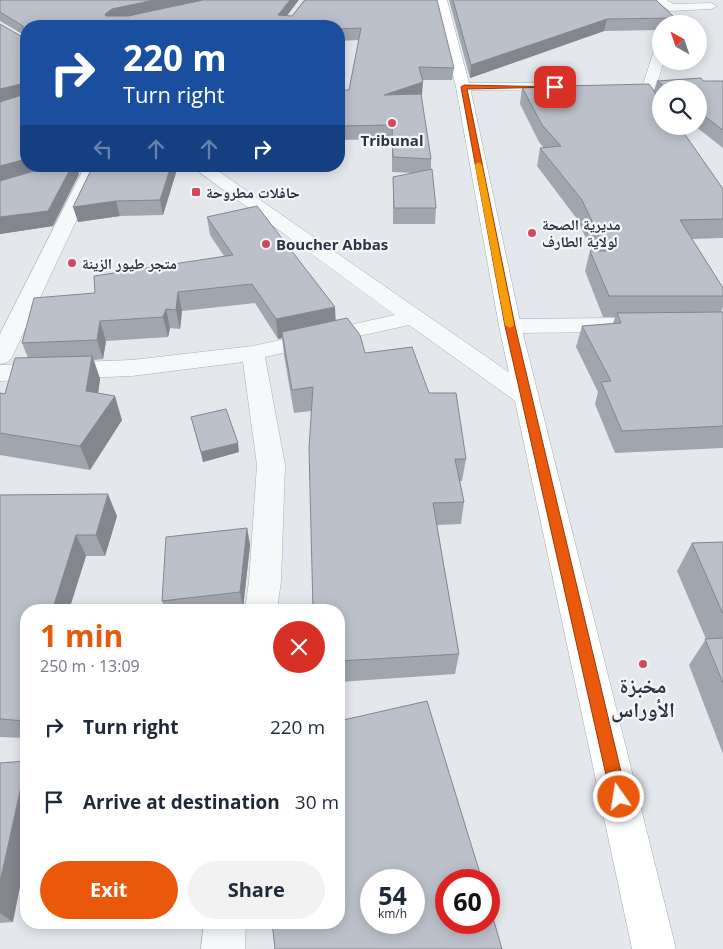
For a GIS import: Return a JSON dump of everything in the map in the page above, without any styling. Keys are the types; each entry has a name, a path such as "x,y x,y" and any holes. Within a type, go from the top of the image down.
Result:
{"main road":[{"path":"441,0 464,87 510,326 654,949"}],"street":[{"path":"660,0 670,8 717,5 723,13"},
{"path":"670,8 670,15"},
{"path":"649,87 654,70"},
{"path":"464,87 574,87"},
{"path":"630,87 652,87"},
{"path":"0,357 91,172"},
{"path":"212,172 527,397"},
{"path":"0,373 132,368 253,353 414,317"},
{"path":"510,326 646,325"},
{"path":"253,353 271,465 265,581 262,604"},
{"path":"223,949 224,929"}],"building":[{"path":"0,0 154,0 112,9 105,14 106,16 128,16 203,0 290,0 278,15 292,16 305,0 437,0 454,68 419,67 423,82 384,95 421,94 431,159 393,157 392,125 345,126 345,90 349,90 361,28 345,29 345,20 20,20 20,24 0,12"},
{"path":"453,0 656,0 672,15 652,15 652,18 607,19 471,65"},
{"path":"0,24 20,36 20,84 0,89"},
{"path":"701,78 702,80 672,80"},
{"path":"707,81 723,81 723,130 707,118"},
{"path":"649,84 652,88 652,135 685,135 723,189 723,219 680,220 723,288 723,296 609,296 590,251 606,251 582,200 540,148 561,146 542,125 522,87"},
{"path":"20,96 20,161 0,166 0,102"},
{"path":"432,169 436,208 394,208 393,177"},
{"path":"31,172 69,172 48,211 0,217 0,181"},
{"path":"90,172 169,172 160,200 116,201 73,207"},
{"path":"257,206 335,307 276,319 252,284 178,292 176,310 166,309 163,317 100,321 97,340 22,343 34,298 95,293 94,276 233,255 207,217"},
{"path":"723,312 723,426 622,431 601,382 611,381 582,326 621,323 617,313"},
{"path":"347,318 360,335 365,353 412,347 429,393 456,393 466,459 455,459 464,502 433,503 459,654 345,661 345,604 313,604 309,448 313,387 292,390 282,332"},
{"path":"92,356 86,391 115,396 80,446 0,433 0,393 5,394 15,358"},
{"path":"226,409 238,443 201,452 191,417"},
{"path":"108,494 96,535 76,535 54,604 20,604 20,721 0,719 0,495"},
{"path":"247,528 240,592 162,601 166,537"},
{"path":"723,542 723,614 692,543"},
{"path":"723,638 723,683 705,639"},
{"path":"427,701 479,869 435,869 435,934 498,934 502,949 275,949 273,929 345,929 345,720"},
{"path":"20,761 20,791 0,882 0,763"}],"slow traffic":[{"path":"478,165 510,325"}],"place":[{"name":"Tribunal","path":"392,123"},
{"name":"حافلات مطروحة","path":"196,192"},
{"name":"مديرية الصحة لولاية الطارف","path":"532,233"},
{"name":"Boucher Abbas","path":"266,244"},
{"name":"متجر طيور الزينة","path":"72,263"},
{"name":"مخبزة الأوراس","path":"643,664"}],"route":[{"path":"555,87 464,87 510,326 619,797"}]}
